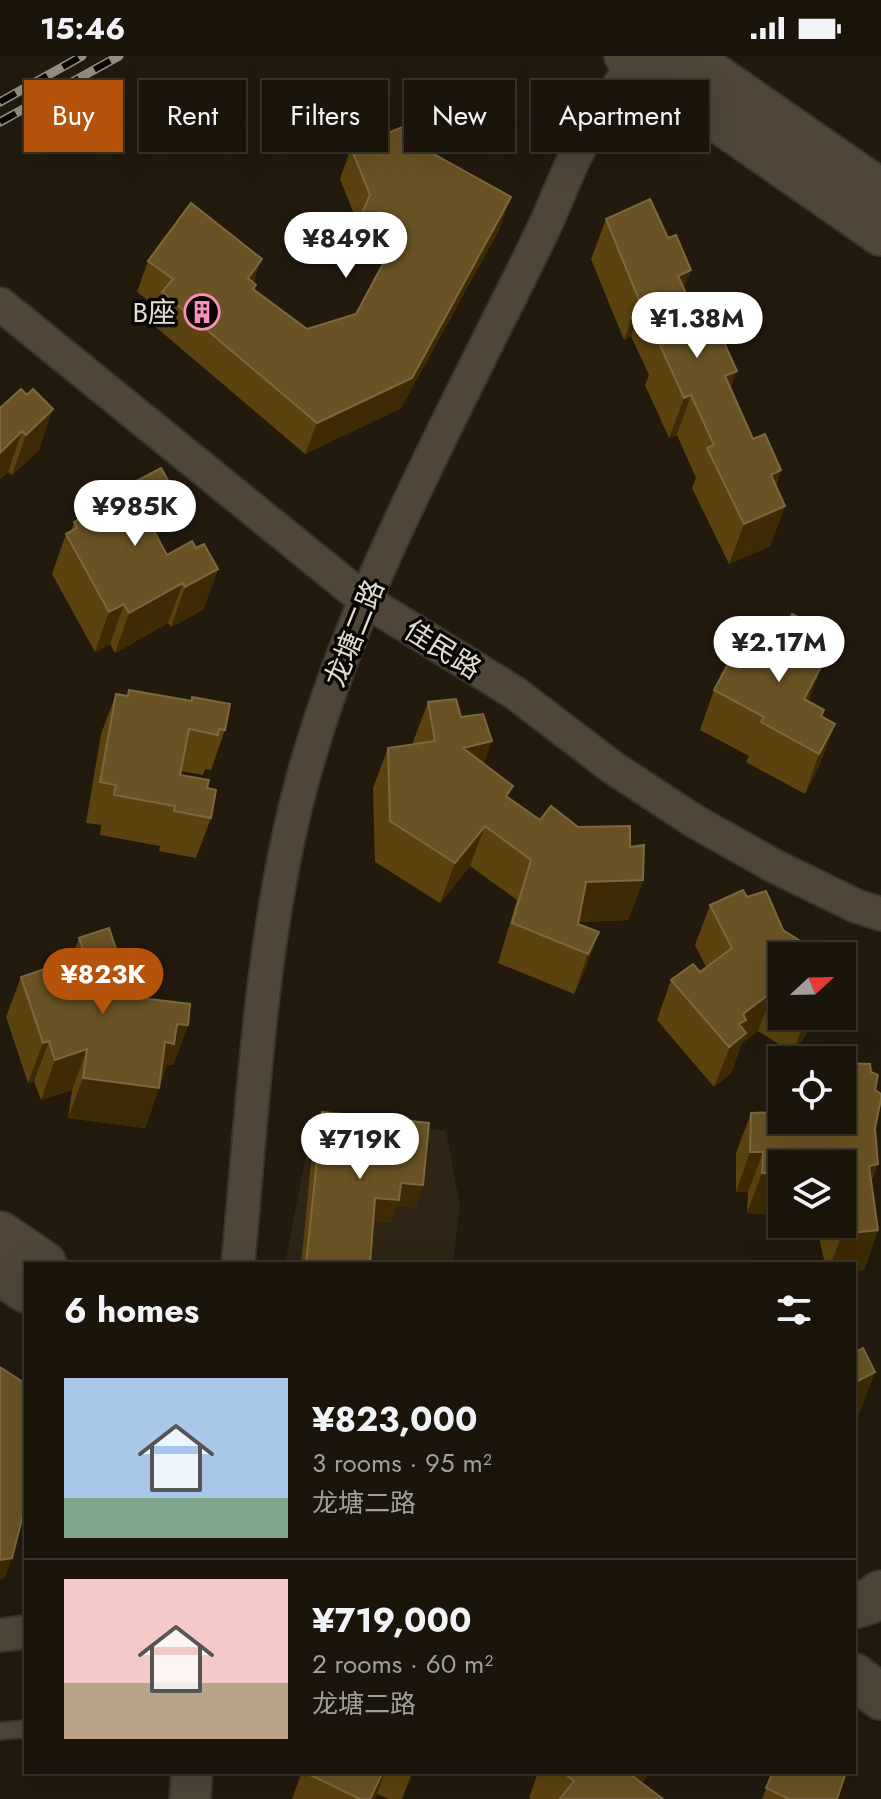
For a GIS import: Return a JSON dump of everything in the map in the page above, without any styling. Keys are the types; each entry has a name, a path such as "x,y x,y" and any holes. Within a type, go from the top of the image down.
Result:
{"main road":[{"path":"685,56 881,192"},
{"path":"634,58 881,233"},
{"path":"0,1234 41,1262"},
{"path":"0,1272 24,1289"},
{"path":"856,1605 881,1593"},
{"path":"856,1615 881,1615"},
{"path":"856,1654 881,1654"},
{"path":"856,1678 881,1697"}],"street":[{"name":"龙塘二路","path":"238,1262 270,939 283,861 300,788 324,708 349,638 399,522 546,223 579,149 634,58"},
{"name":"佳民路","path":"0,304 366,601 515,693 612,767 694,821 774,866 856,906 881,914"},
{"path":"0,1635 24,1632"},
{"path":"190,1799 192,1774"}],"lane":[{"path":"0,1731 24,1729"}],"shaded area":[{"path":"314,1114 446,1131 460,1205 453,1262 285,1262"}],"building":[{"path":"404,126 404,152 432,152 511,197 412,378 317,423 162,292 173,279 148,261 191,203 262,259 248,278 256,285 253,289 307,329 356,314 398,236 360,218 370,195 353,152 388,152 388,133"},
{"path":"650,199 668,238 676,235 691,270 678,276 708,341 721,336 737,371 725,376 753,439 765,434 781,470 771,475 785,506 744,524 707,448 714,445 691,395 684,398 660,345 666,342 646,296 639,300 606,219"},
{"path":"21,389 27,395 33,389 53,409 26,435 22,431 0,453 0,408"},
{"path":"161,468 174,491 168,495 171,500 145,515 167,555 192,541 196,548 204,544 218,569 185,587 183,583 129,613 124,604 109,612 66,534 77,528 74,522 129,490 127,486"},
{"path":"792,614 813,625 804,642 818,650 812,662 821,667 804,699 824,710 821,716 835,724 819,754 761,722 764,717 714,690 746,630 775,645"},
{"path":"129,690 230,704 225,730 219,729 218,735 189,729 180,775 209,780 207,788 216,790 211,818 174,811 175,806 114,795 116,785 100,782 116,694 128,696"},
{"path":"456,699 461,717 483,714 492,741 463,748 513,786 506,796 540,820 551,806 578,827 630,826 630,847 644,845 643,880 586,882 578,924 599,932 588,954 512,923 531,860 485,826 455,863 390,821 388,748 435,741 428,702"},
{"path":"743,890 747,897 766,891 783,930 802,942 768,942 768,995 743,1014 746,1020 739,1024 746,1033 729,1047 671,980 693,964 700,972 732,948 710,905"},
{"path":"109,928 132,997 190,1004 188,1025 177,1024 174,1044 165,1042 159,1088 83,1078 87,1049 55,1060 49,1041 43,1043 21,977 85,955 79,938"},
{"path":"856,1064 870,1064 871,1072 878,1075 875,1090 881,1094 875,1128 878,1164 869,1166 878,1230 856,1232 856,1150 768,1150 768,1173 762,1173 763,1152 750,1152 751,1113 768,1112 768,1134 856,1134"},
{"path":"322,1112 429,1123 423,1185 401,1183 399,1200 375,1198 370,1262 306,1262"},
{"path":"863,1348 875,1372 856,1382 856,1352"},
{"path":"0,1367 24,1383 24,1511 12,1558 0,1560"},
{"path":"308,1774 382,1774 370,1799 360,1799"},
{"path":"565,1774 632,1774 663,1799 560,1799 574,1781"},
{"path":"772,1774 845,1774 837,1799 789,1799 766,1788"}],"railway":[{"path":"0,102 82,56"},
{"path":"0,122 119,56"}],"place":[{"name":"B座","path":"202,312"}]}
